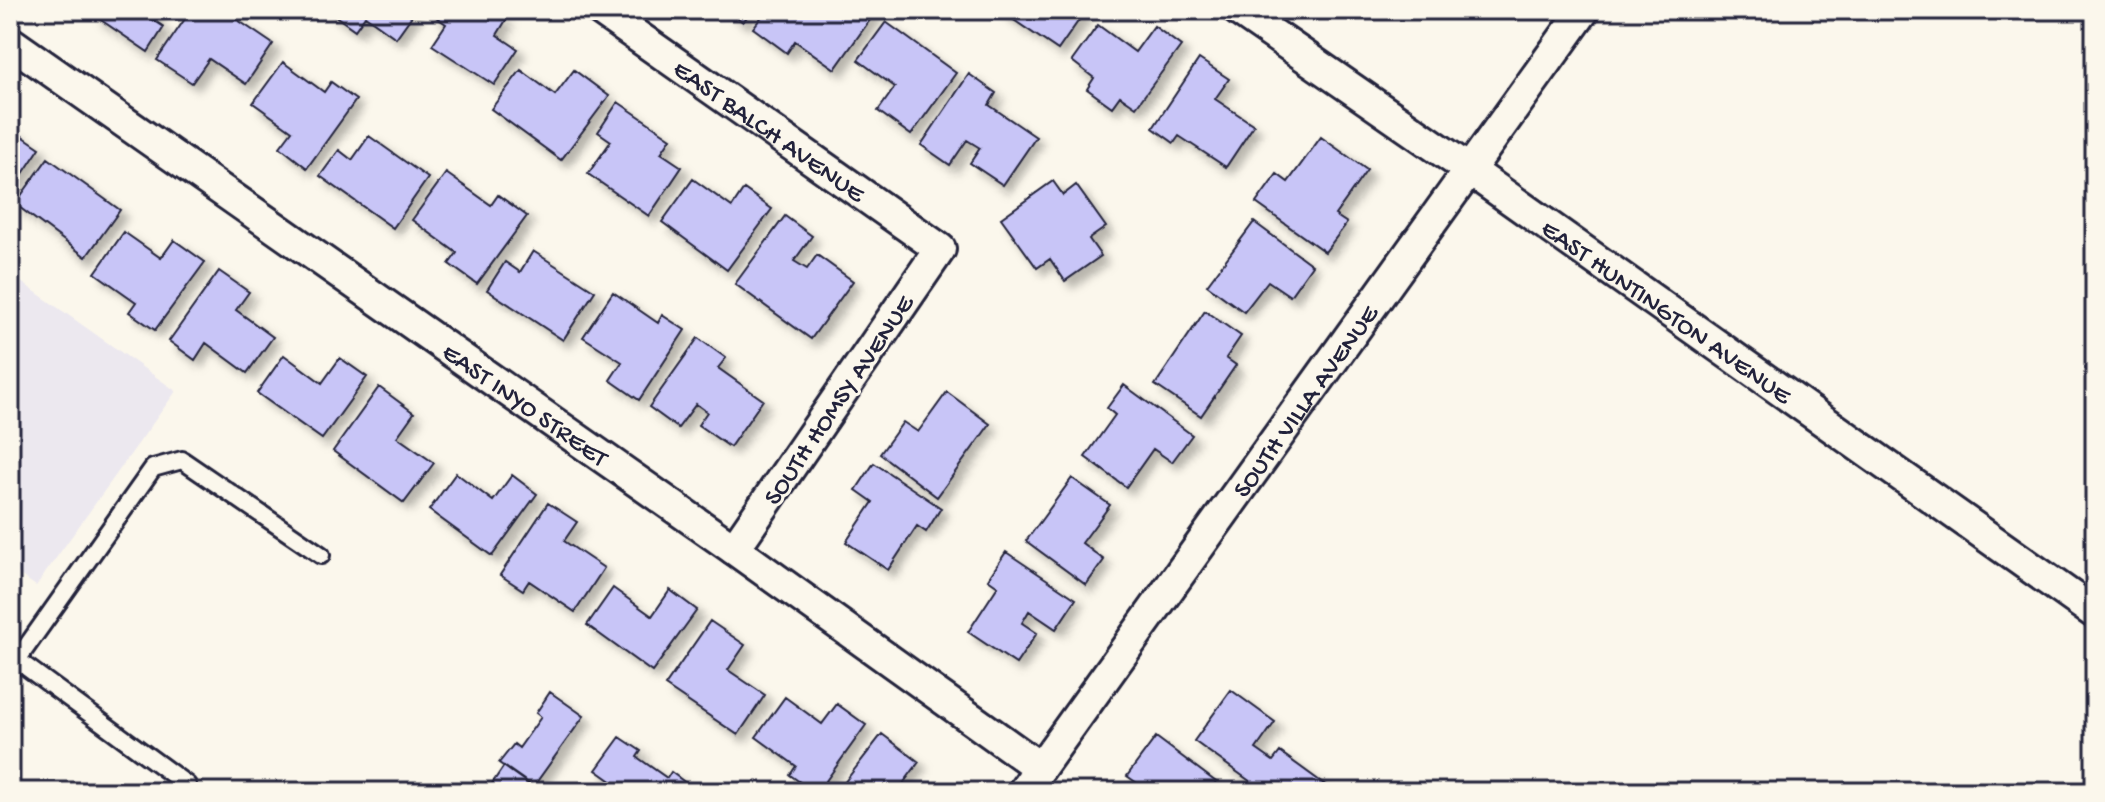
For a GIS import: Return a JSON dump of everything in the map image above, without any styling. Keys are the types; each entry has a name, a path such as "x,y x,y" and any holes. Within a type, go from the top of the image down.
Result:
{"street":[{"name":"EAST BALCH AVENUE","path":"600,10 940,249"},
{"name":"EAST HUNTINGTON AVENUE","path":"1238,10 2095,613"},
{"name":"SOUTH VILLA AVENUE","path":"1032,780 1584,10"},
{"name":"EAST INYO STREET","path":"10,42 734,549 1032,780"},
{"name":"SOUTH HOMSY AVENUE","path":"734,549 940,249"}],"lane":[{"path":"187,785 14,665 153,468 182,460 321,555"}],"shaded area":[{"path":"10,274 176,391 36,586 10,568"}],"building":[{"path":"99,10 159,10 152,19 164,27 148,52 95,16"},
{"path":"191,10 223,10 273,44 246,84 209,59 192,83 157,60"},
{"path":"327,10 416,10 396,38 365,16 355,30"},
{"path":"437,10 491,10 506,20 497,35 518,49 494,85 432,45 446,24 433,15"},
{"path":"727,10 752,10 743,22"},
{"path":"767,10 877,10 835,69 795,41 787,53 753,28"},
{"path":"999,10 1086,10 1058,50"},
{"path":"886,22 956,73 911,135 878,111 895,87 858,60"},
{"path":"1098,25 1135,52 1154,26 1181,46 1136,107 1120,96 1112,107 1087,89 1094,78 1072,61"},
{"path":"1199,59 1229,79 1215,99 1254,125 1226,167 1179,136 1174,143 1153,128"},
{"path":"283,62 324,92 331,82 356,100 307,168 280,147 292,131 253,103"},
{"path":"521,70 555,95 574,70 609,96 561,160 491,109"},
{"path":"969,74 996,93 989,105 1036,137 1003,185 970,163 980,148 967,140 950,165 921,145"},
{"path":"618,102 671,138 661,153 682,167 649,216 588,174 611,141 598,132"},
{"path":"12,129 40,148 10,193 10,132"},
{"path":"369,136 428,178 393,228 320,176 339,150 352,160"},
{"path":"1321,137 1367,170 1335,215 1347,223 1325,252 1256,203 1277,174 1288,182"},
{"path":"48,158 120,210 86,257 15,204"},
{"path":"446,173 491,205 498,195 527,216 477,284 449,264 457,253 412,220"},
{"path":"693,179 732,207 744,189 772,209 727,270 662,222"},
{"path":"1053,181 1063,195 1076,185 1106,227 1089,239 1101,256 1065,281 1050,259 1037,268 1001,218"},
{"path":"785,216 812,236 794,261 807,269 817,255 853,281 811,339 735,284"},
{"path":"1254,222 1312,265 1290,296 1268,281 1244,312 1207,285"},
{"path":"124,232 161,258 174,240 205,262 155,330 129,312 136,302 95,273"},
{"path":"533,251 595,291 563,340 487,290 505,262 520,272"},
{"path":"219,271 249,292 236,310 273,337 247,373 206,343 195,360 169,341"},
{"path":"613,292 658,323 662,315 685,330 639,400 610,380 622,362 583,337"},
{"path":"1205,311 1241,336 1226,358 1236,365 1201,416 1155,385"},
{"path":"698,338 726,358 718,368 763,400 730,447 698,425 707,412 696,404 678,428 649,407"},
{"path":"284,355 322,383 340,358 367,377 322,439 257,393"},
{"path":"1124,385 1192,435 1172,462 1153,449 1126,487 1085,457 1115,415 1107,408"},
{"path":"379,387 414,413 397,437 434,463 404,503 333,451"},
{"path":"947,392 990,424 937,497 880,454 903,422 918,432"},
{"path":"874,463 941,508 926,532 917,526 888,570 846,542 873,502 856,490"},
{"path":"456,473 493,501 512,475 537,494 492,556 429,510"},
{"path":"1072,478 1110,505 1082,543 1104,560 1086,585 1026,541"},
{"path":"548,503 577,522 564,541 604,568 575,612 529,581 523,590 500,575"},
{"path":"1006,552 1076,599 1056,629 1029,611 1022,623 1037,633 1016,664 968,632 998,586 988,579"},
{"path":"613,588 652,616 670,590 697,610 652,672 587,625"},
{"path":"710,621 745,645 728,670 765,695 738,735 665,686"},
{"path":"1231,690 1275,722 1256,749 1273,761 1280,752 1335,792 1265,792 1194,741"},
{"path":"550,692 584,716 533,787 499,763 514,744 519,748 541,717 536,713"},
{"path":"785,697 822,724 837,704 866,725 818,792 790,775 796,766 756,737"},
{"path":"882,734 919,762 902,785 911,792 837,792"},
{"path":"620,737 641,751 637,757 667,778 671,772 698,792 627,792 596,770"},
{"path":"1156,737 1216,782 1208,792 1150,792 1127,776"},
{"path":"504,766 538,790 495,792 489,788"}]}
